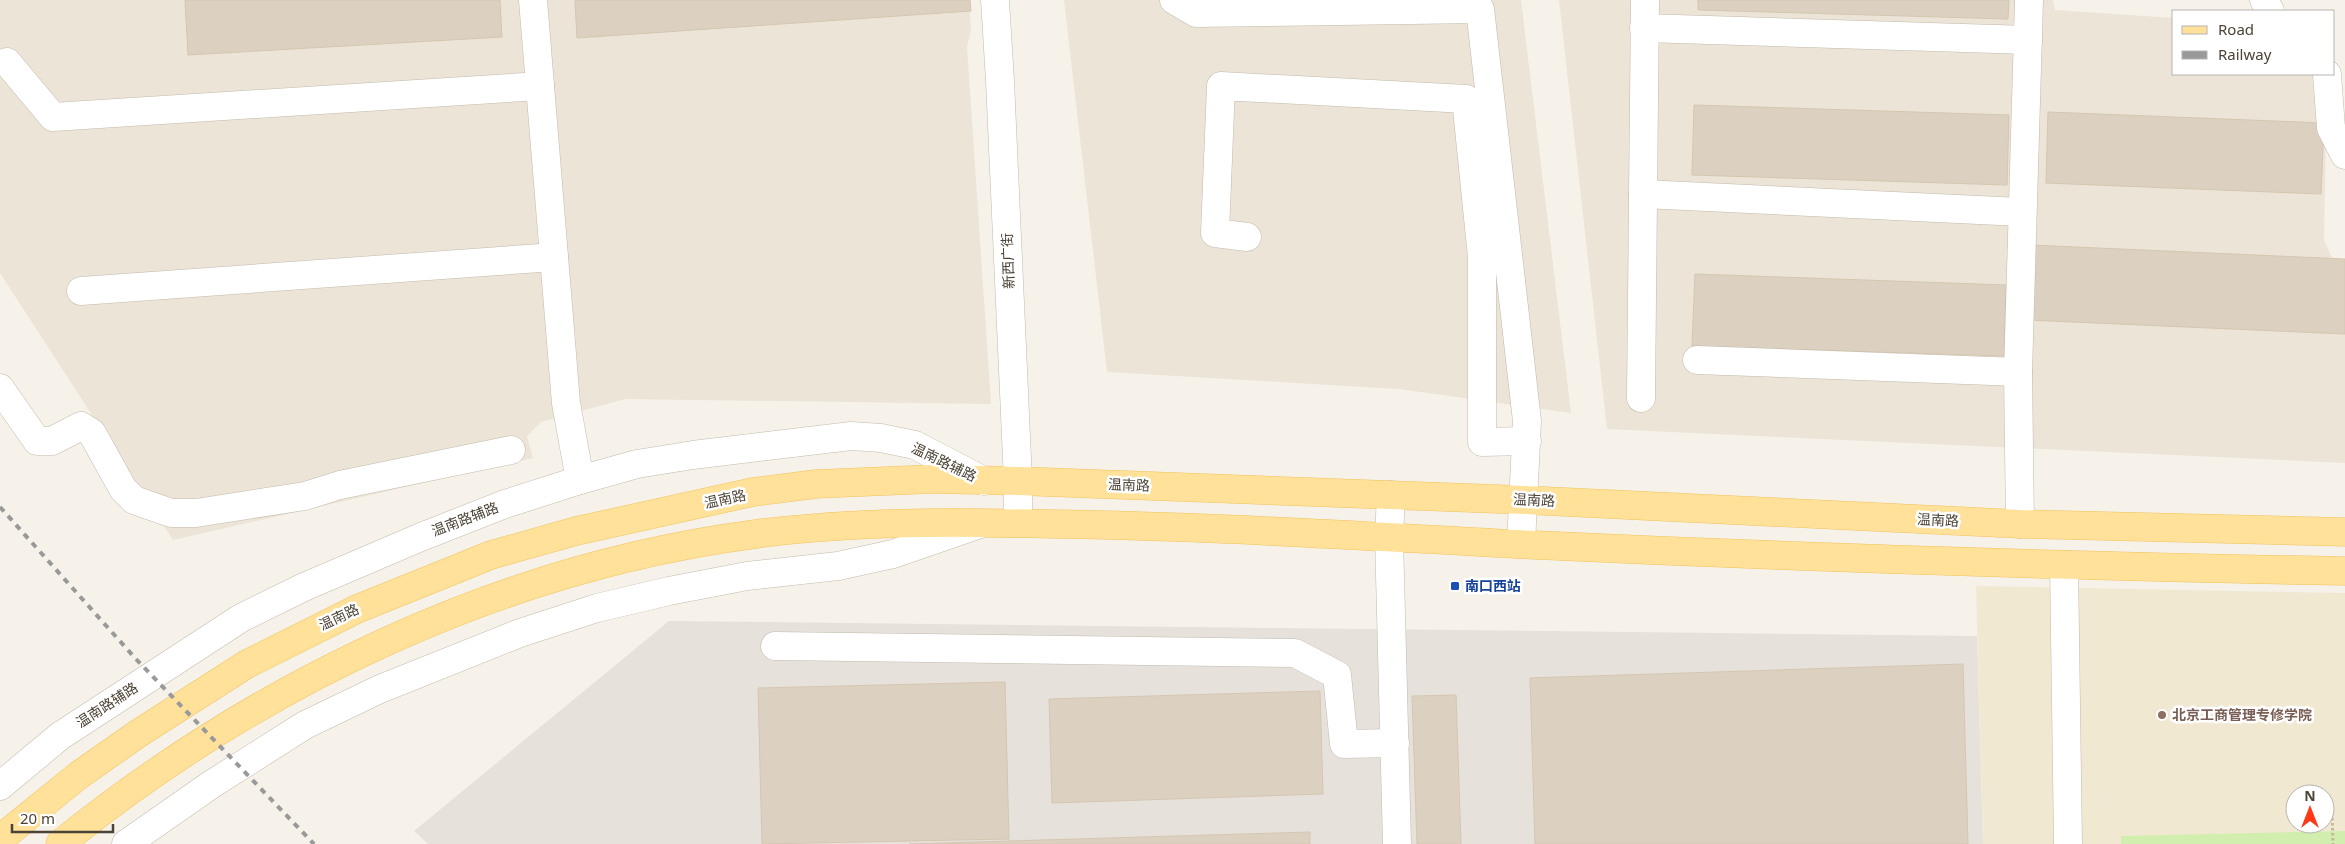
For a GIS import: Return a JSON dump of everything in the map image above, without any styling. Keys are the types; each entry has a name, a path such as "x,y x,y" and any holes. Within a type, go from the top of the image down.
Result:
{"main road":[{"name":"温南路","path":"0,839 79,775 139,733 247,664 357,609 491,555 576,531 753,492 816,484 872,481 933,479 1018,481 1524,500 2020,524 2345,532"},
{"path":"60,844 107,806 174,758 325,671 422,626 542,582 614,562 756,534 880,524 1018,523 1171,526 1521,544 2064,565 2345,571"}],"street":[{"path":"533,0 566,403 580,480"},
{"name":"新西广街","path":"995,0 1018,481 1018,523"},
{"path":"1174,0 1196,13 1245,6 1394,5 1480,9 1527,421 1521,544"},
{"path":"1641,398 1645,0"},
{"path":"2020,524 2018,372 2030,0"},
{"path":"1644,28 2028,40"},
{"path":"7,62 53,118 540,86"},
{"path":"2327,75 2331,128 2345,156"},
{"path":"1247,237 1216,233 1221,86 1466,99 1482,257 1482,442 1527,441"},
{"path":"1643,194 2022,212"},
{"path":"80,291 554,257"},
{"path":"1697,360 2018,372"},
{"path":"0,388 37,441 52,441 80,426 92,433 123,489 134,500 171,513 196,513 305,496 340,485 511,450"},
{"name":"温南路辅路","path":"0,786 60,736 241,618 322,579 421,536 505,504 580,480 637,464 693,455 851,436 881,438 915,445 984,481"},
{"path":"1391,495 1390,537 1397,844"},
{"path":"126,844 196,794 305,725 380,689 520,632 596,608 669,591 747,576 838,566 894,554 984,523"},
{"path":"2064,565 2068,844"},
{"path":"775,646 1295,653 1337,675 1344,744 1395,743"}],"shaded area":[{"path":"0,0 969,0 971,30 967,47 991,404 625,399 541,422 527,436 533,458 173,540 0,273"},
{"path":"1064,0 1521,0 1571,413 1399,389 1107,372"},
{"path":"1559,0 2053,0 2055,10 2172,18 2172,75 2327,75 2324,240 2340,276 2345,309 2345,463 1607,429"},
{"name":"北京工商管理专修学院","path":"1976,586 2345,593 2345,844 1983,844"},
{"path":"669,621 1977,636 1983,844 428,844 414,831"}],"green space":[{"path":"2335,831 2345,831 2345,844 2121,844 2121,836 2285,832 2285,834 2335,834"}],"building":[{"path":"185,0 500,0 502,37 188,55"},
{"path":"575,0 970,0 971,11 577,38"},
{"path":"1698,0 2009,0 2008,19 1698,10"},
{"path":"1694,105 2009,115 2007,185 1692,175"},
{"path":"2048,112 2324,123 2321,194 2046,183"},
{"path":"2030,245 2345,259 2345,334 2027,320"},
{"path":"1695,274 2006,285 2004,356 1692,346"},
{"path":"1963,664 1968,844 1535,844 1530,678"},
{"path":"1005,682 1009,839 762,844 758,688"},
{"path":"1320,691 1323,794 1052,803 1049,699"},
{"path":"1456,695 1461,844 1417,844 1412,696"},
{"path":"1310,832 1310,844 909,844"}],"railway":[{"path":"0,507 135,658 314,844"}],"place":[{"name":"南口西站","path":"1455,586"},
{"name":"北京工商管理专修学院","path":"2162,715"}]}
